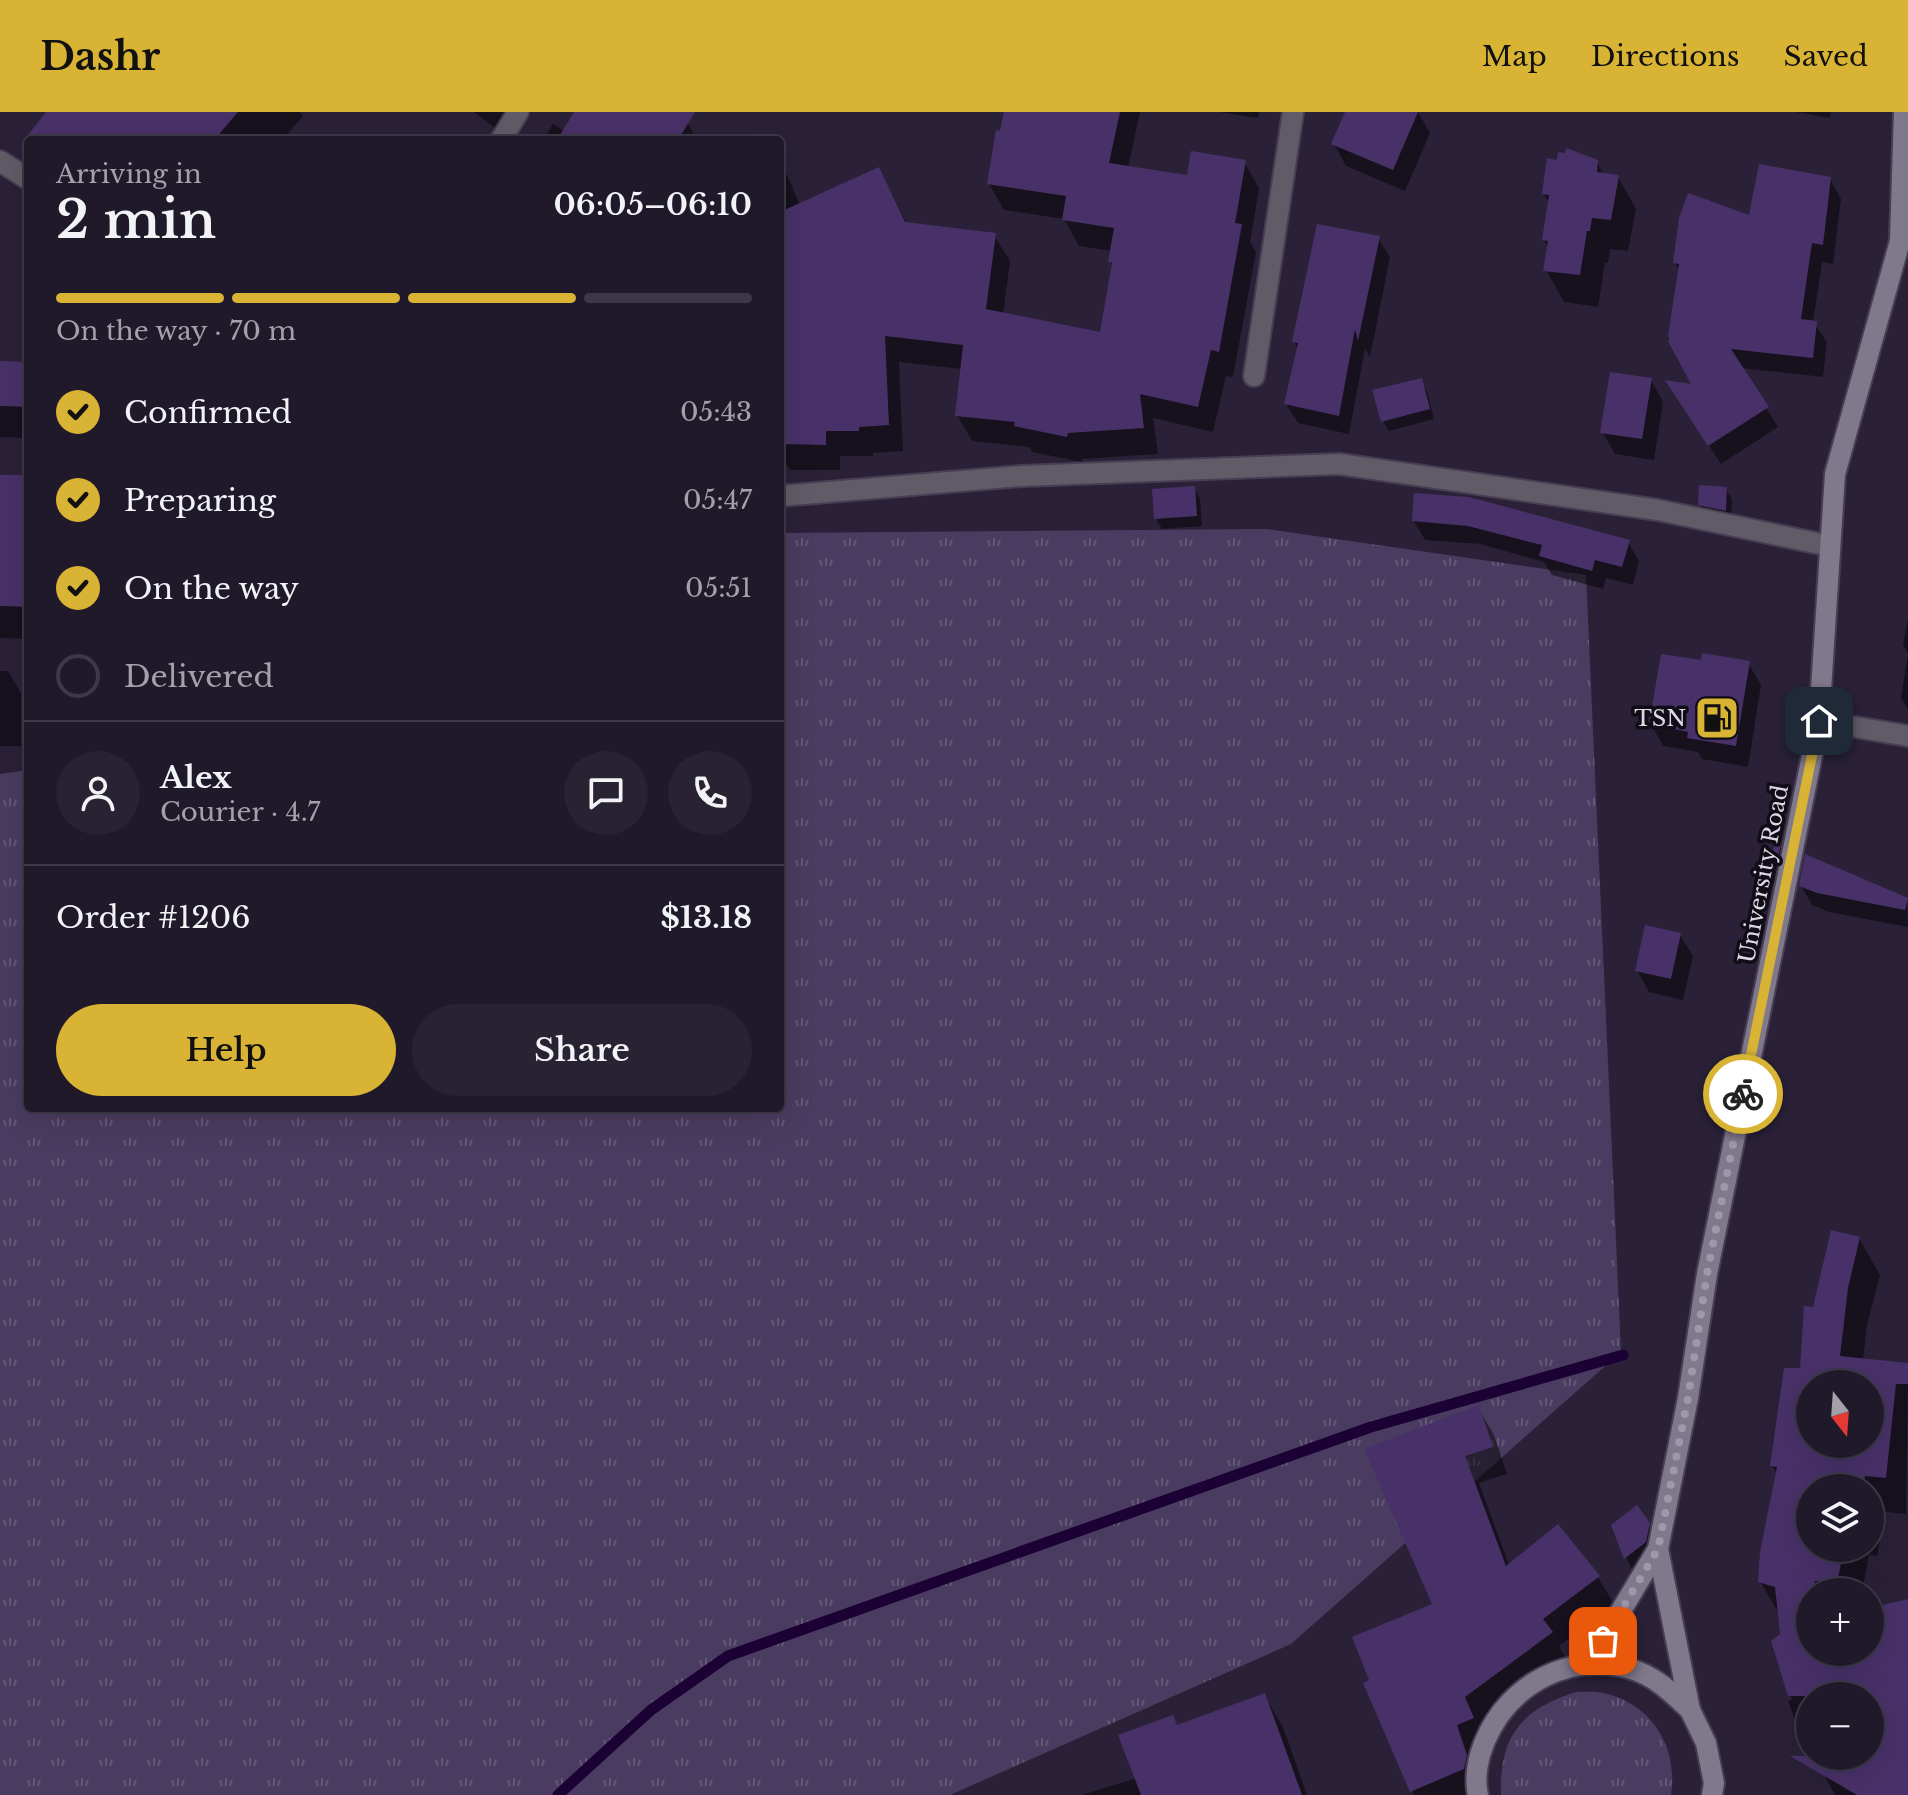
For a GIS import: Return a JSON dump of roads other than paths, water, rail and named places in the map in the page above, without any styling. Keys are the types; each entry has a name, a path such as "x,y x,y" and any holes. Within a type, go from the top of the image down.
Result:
{"main road":[{"name":"University Road","path":"1658,1549 1688,1398 1707,1274 1819,721 1835,474 1904,242 1904,112"},
{"path":"1589,1664 1658,1549"},
{"path":"1658,1549 1690,1710 1706,1743 1714,1783 1712,1795"},
{"path":"1475,1793 1479,1754 1493,1722 1518,1692 1551,1672 1589,1664 1628,1668 1663,1684 1690,1710"}],"street":[{"path":"503,136 518,112"},
{"path":"1254,376 1293,112"},
{"path":"0,161 24,176"},
{"path":"784,496 1022,476 1339,464 1658,510 1830,546"},
{"path":"1819,721 1908,736"}],"waterway":[{"path":"558,1795 651,1710 728,1656 1371,1427 1623,1355"}],"place":[{"name":"TSN","path":"1717,718"}]}
